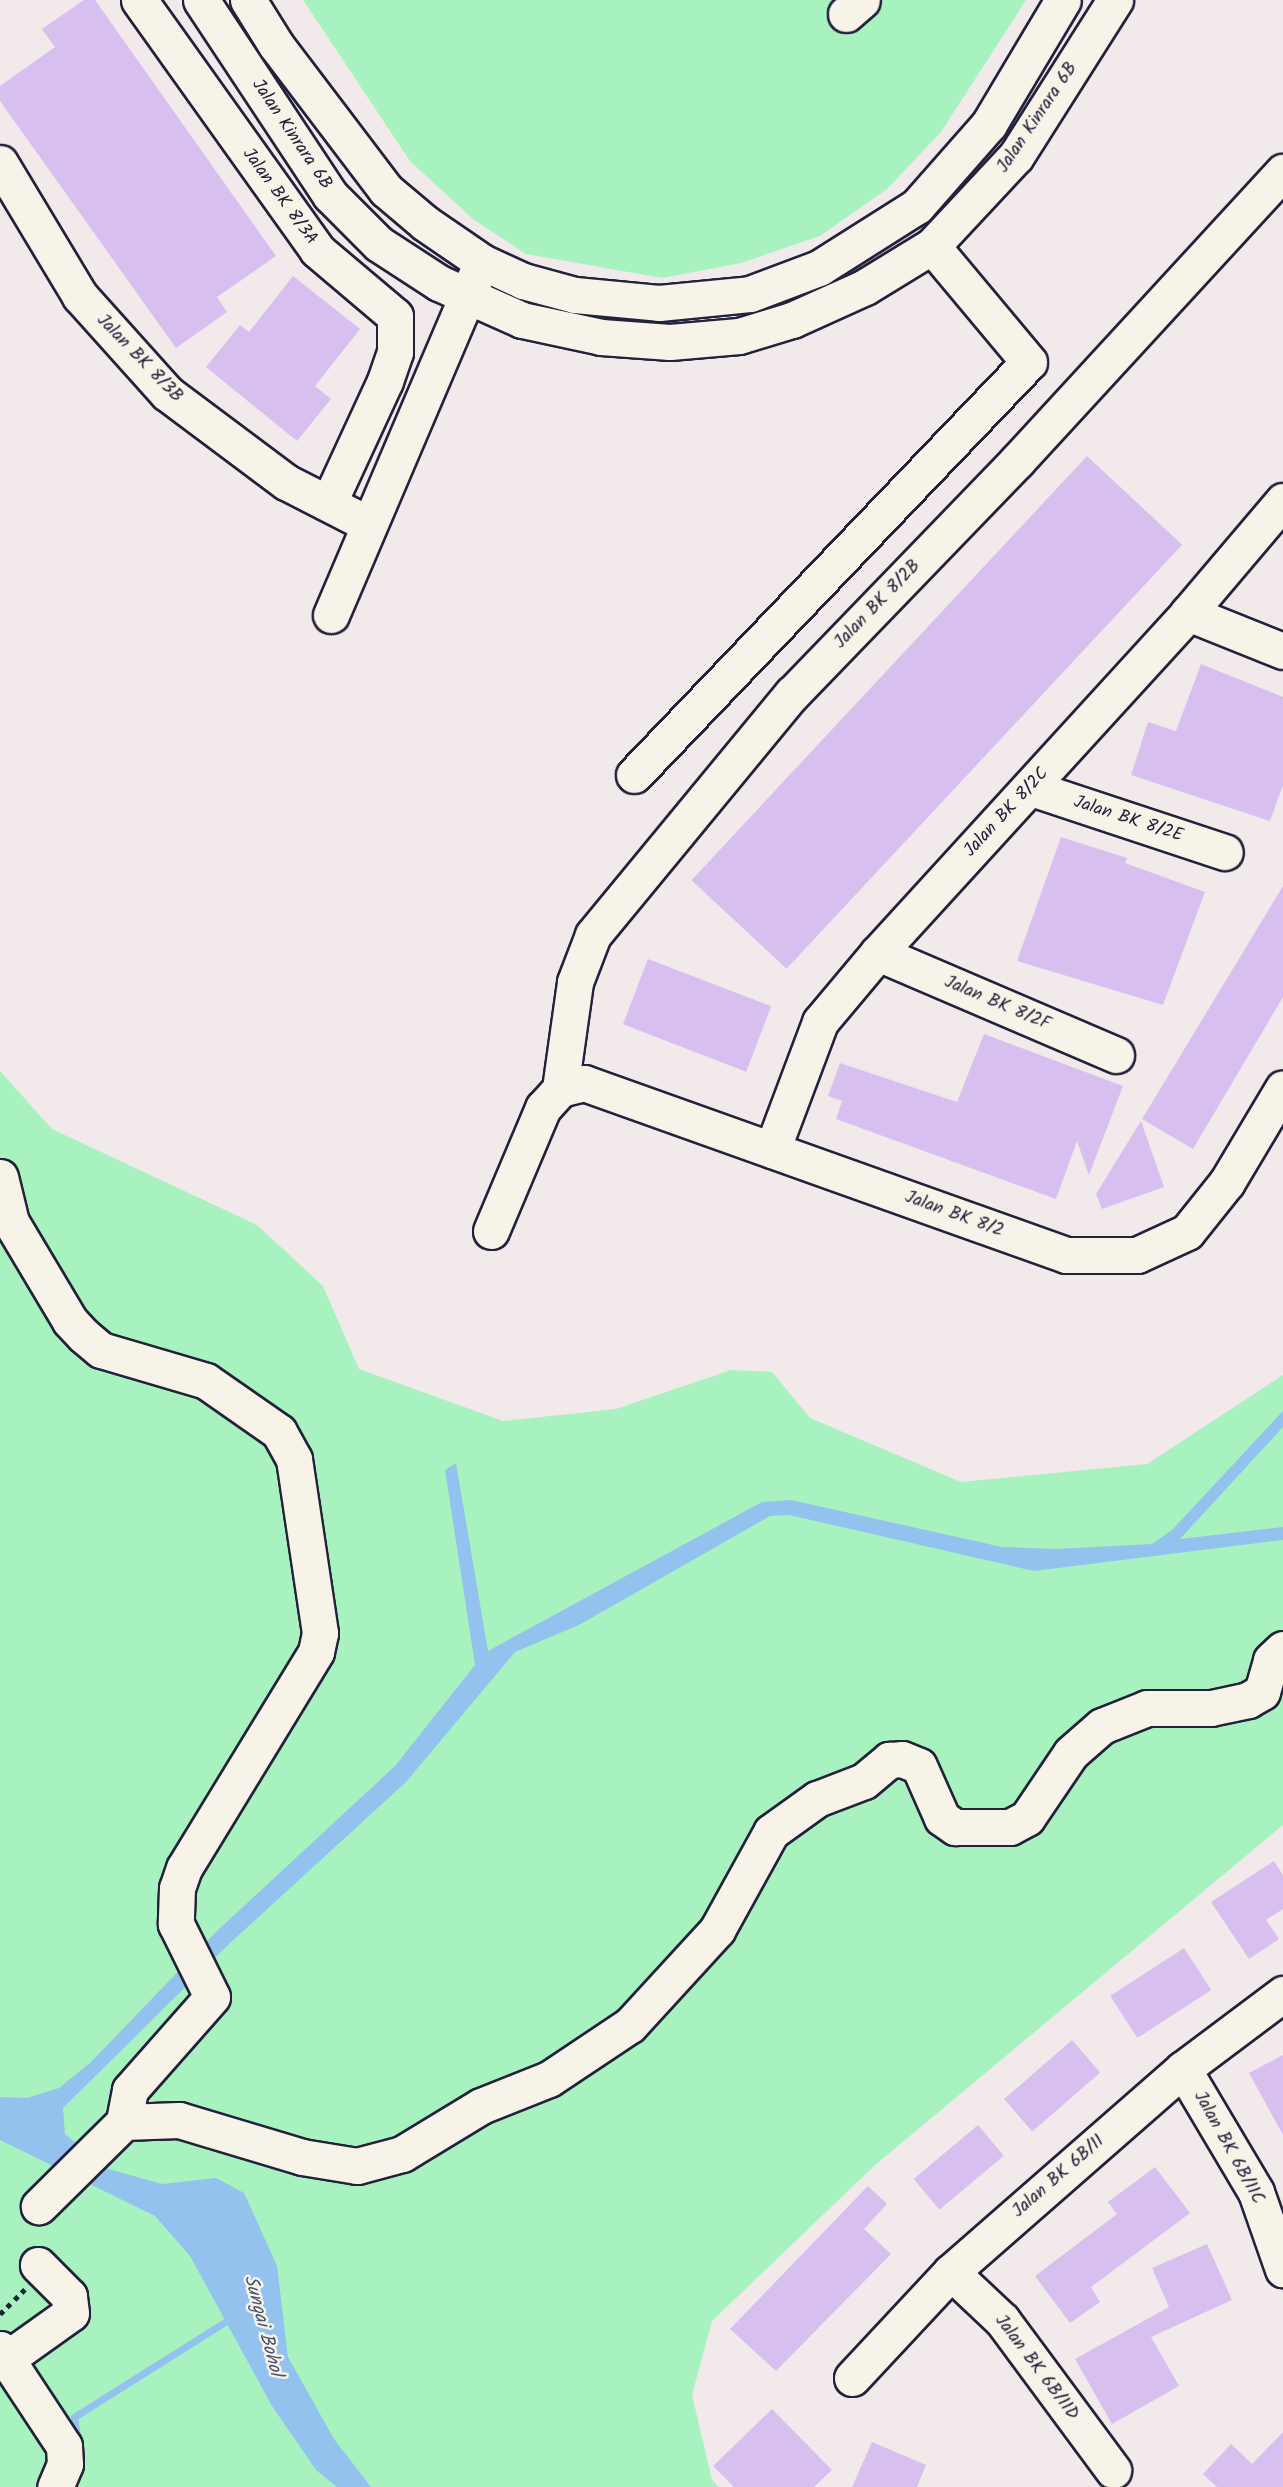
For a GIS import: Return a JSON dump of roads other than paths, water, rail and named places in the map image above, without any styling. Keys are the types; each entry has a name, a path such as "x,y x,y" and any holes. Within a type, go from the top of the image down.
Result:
{"street":[{"name":"Jalan BK 8/3A","path":"139,0 317,250 395,316 395,352 385,381 329,502"},
{"name":"Jalan Kinrara 6B","path":"201,0 330,195 379,244 466,296 522,320 601,337 670,342 739,336 792,320 865,287 932,246 1016,156 1115,0"},
{"path":"248,0 276,45 386,190 482,262 523,281 575,295 659,303 750,294 819,268 917,206 989,124 1063,0"},
{"name":"Jalan BK 8/3B","path":"0,163 79,296 167,393 286,482 368,524"},
{"name":"Jalan BK 8/2B","path":"560,1089 575,982 593,935 792,694 1017,461 1283,172"},
{"path":"634,775 1029,362 932,246"},
{"path":"331,615 482,262"},
{"name":"Jalan BK 8/2C","path":"772,1150 820,1022 877,953 1031,788 1188,613 1283,500"},
{"path":"1188,613 1283,651"},
{"name":"Jalan BK 8/2E","path":"1031,788 1225,852"},
{"name":"Jalan BK 8/2F","path":"877,953 1116,1055"},
{"name":"Jalan BK 8/2","path":"560,1089 584,1083 1066,1255 1137,1255 1187,1232 1227,1182 1283,1088"},
{"path":"491,1231 543,1108 560,1089"},
{"path":"0,1177 11,1222 70,1321 83,1335 101,1350 206,1381 279,1432 294,1459 320,1633 316,1652 184,1868 174,1908 187,1947 212,1988 207,2005 130,2090 118,2127 39,2206"},
{"path":"118,2127 179,2120 302,2157 357,2166 402,2154 481,2106 548,2079 630,2025 716,1930 771,1832 817,1799 864,1781 889,1760 902,1759 919,1766 942,1818 955,1827 1010,1827 1027,1818 1071,1753 1102,1726 1147,1708 1211,1708 1248,1700 1262,1692 1271,1660 1283,1649"},
{"name":"Jalan BK 6B/11","path":"852,2378 951,2272 1183,2069 1283,1994"},
{"name":"Jalan BK 6B/11C","path":"1183,2069 1256,2192 1283,2269"},
{"path":"38,2265 69,2296 71,2313 4,2353 64,2446 65,2464 55,2487"},
{"name":"Jalan BK 6B/11D","path":"951,2272 1002,2320 1114,2470"}],"water":[{"name":"Sungai Bohol","path":"1283,1411 1283,1427 1180,1539 1283,1527 1283,1540 1034,1571 789,1515 770,1516 579,1625 515,1652 406,1782 228,1945 63,2108 65,2134 105,2168 162,2184 216,2178 244,2193 277,2266 288,2357 334,2439 371,2487 337,2487 316,2470 272,2406 190,2256 155,2216 0,2140 0,2097 27,2098 59,2088 91,2062 217,1931 395,1766 475,1665 445,1470 456,1463 488,1651 762,1502 791,1500 1002,1547 1055,1549 1152,1544 1172,1530"}],"waterway":[{"path":"78,2442 74,2417 233,2317"}]}
